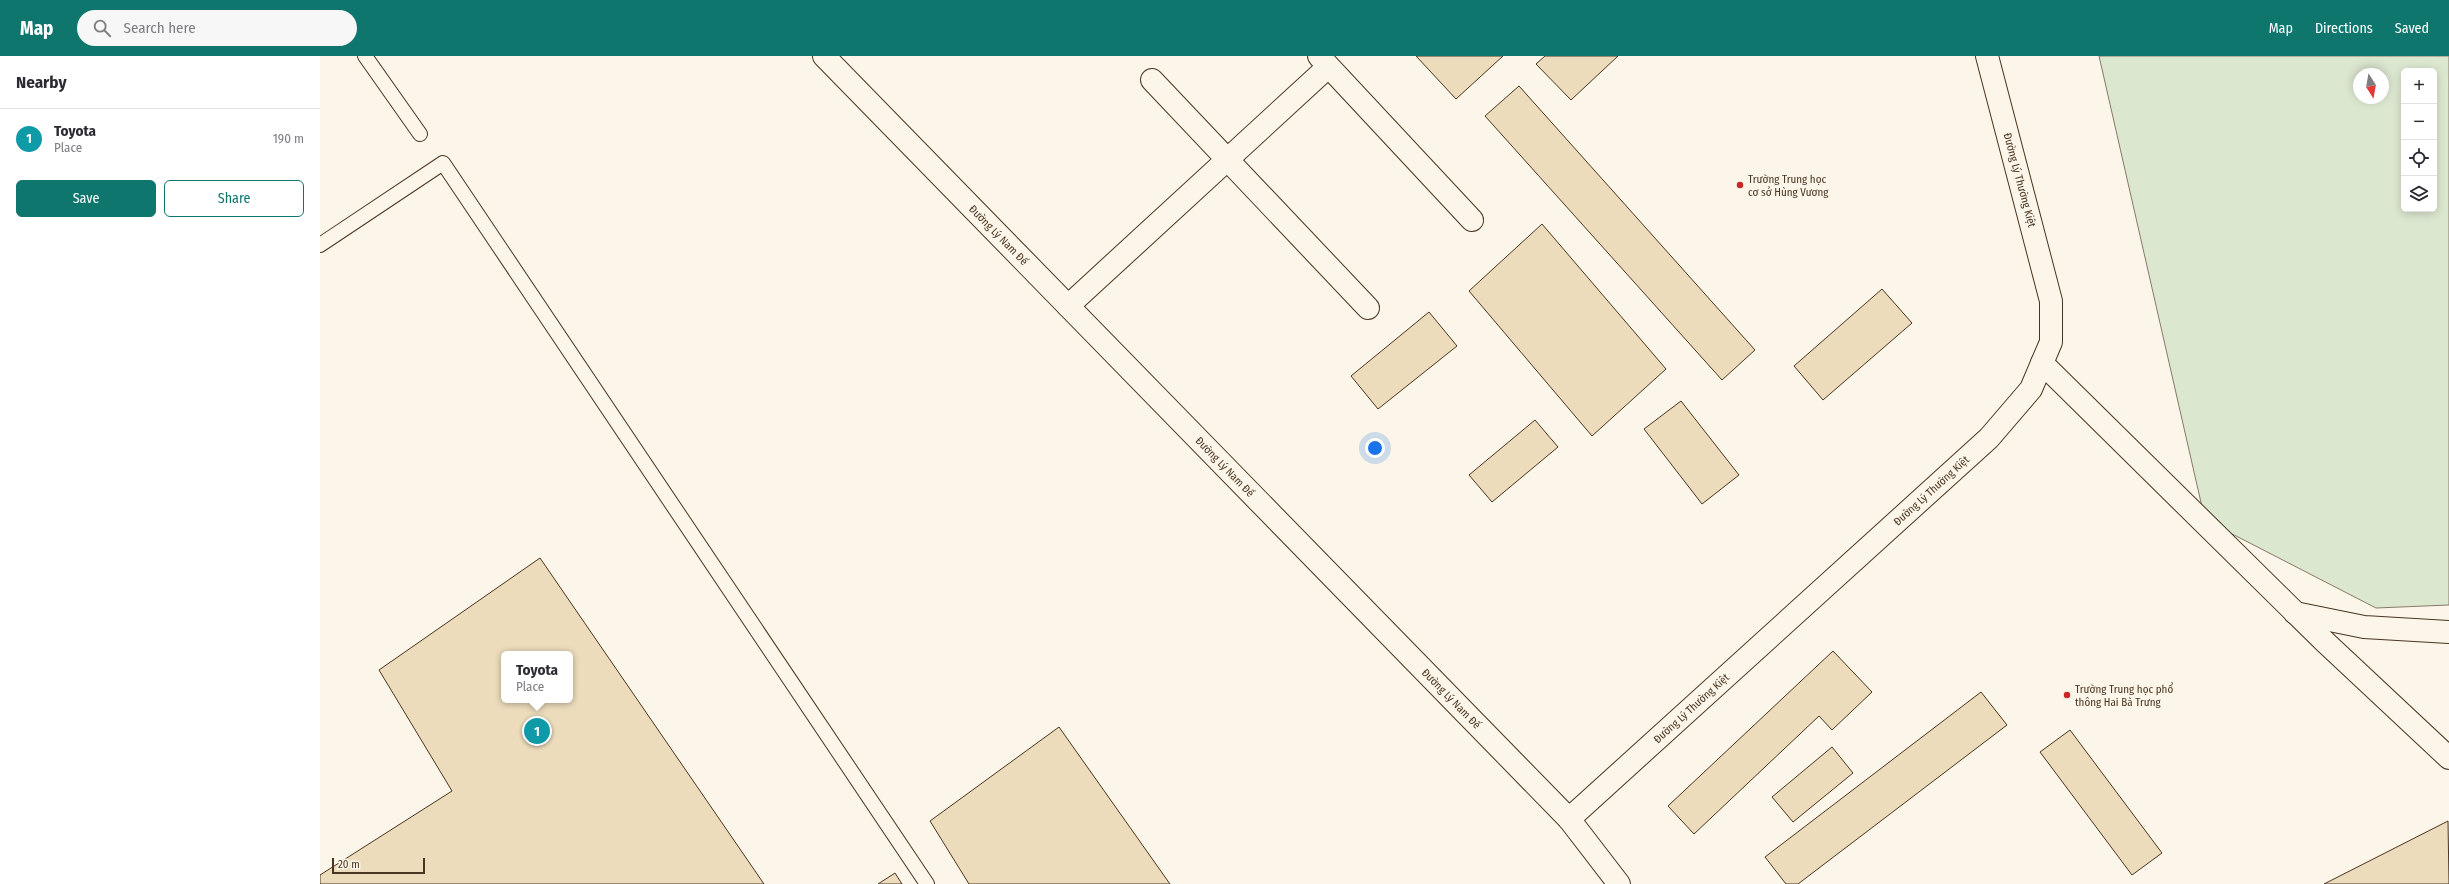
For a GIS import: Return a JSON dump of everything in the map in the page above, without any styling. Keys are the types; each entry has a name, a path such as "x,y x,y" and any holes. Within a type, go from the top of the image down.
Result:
{"street":[{"name":"Đường Lý Nam Đế","path":"824,56 1569,819 1619,884"},
{"name":"Đường Lý Thường Kiệt","path":"1569,819 1989,438 2031,389 2051,342 2051,300 1987,56"},
{"path":"1068,306 1227,160 1324,61 1472,220"},
{"path":"1152,80 1368,308"},
{"path":"2042,363 2296,613 2449,758"},
{"path":"2296,613 2364,627 2449,632"}],"lane":[{"path":"365,56 420,134"},
{"path":"320,245 443,163 927,884"}],"green space":[{"path":"2099,56 2449,56 2449,605 2376,608 2205,520"}],"building":[{"path":"1416,56 1503,56 1456,99"},
{"path":"1545,56 1618,56 1571,100 1536,64"},
{"path":"1519,86 1755,350 1722,380 1485,116"},
{"path":"1542,224 1666,369 1592,436 1469,291"},
{"path":"1882,289 1912,323 1823,400 1794,366"},
{"path":"1429,312 1457,346 1378,409 1351,376"},
{"path":"1681,401 1739,475 1702,504 1644,429"},
{"path":"1535,420 1558,447 1492,502 1469,475"},
{"path":"540,558 764,884 320,884 320,875 452,791 379,670"},
{"path":"1833,651 1872,692 1832,730 1819,716 1694,834 1668,806"},
{"path":"1981,692 2007,725 1798,884 1786,884 1765,857"},
{"path":"1059,727 1170,884 969,884 930,821"},
{"path":"2070,730 2162,853 2132,875 2040,752"},
{"path":"1832,747 1853,773 1793,822 1772,797"},
{"path":"2448,821 2449,884 2324,884"},
{"path":"895,873 902,884 878,884"}],"place":[{"name":"Trường Trung học cơ sở Hùng Vương","path":"1740,185"},
{"name":"Trường Trung học phổ thông Hai Bà Trưng","path":"2067,695"},
{"name":"Toyota","path":"537,731"}]}
